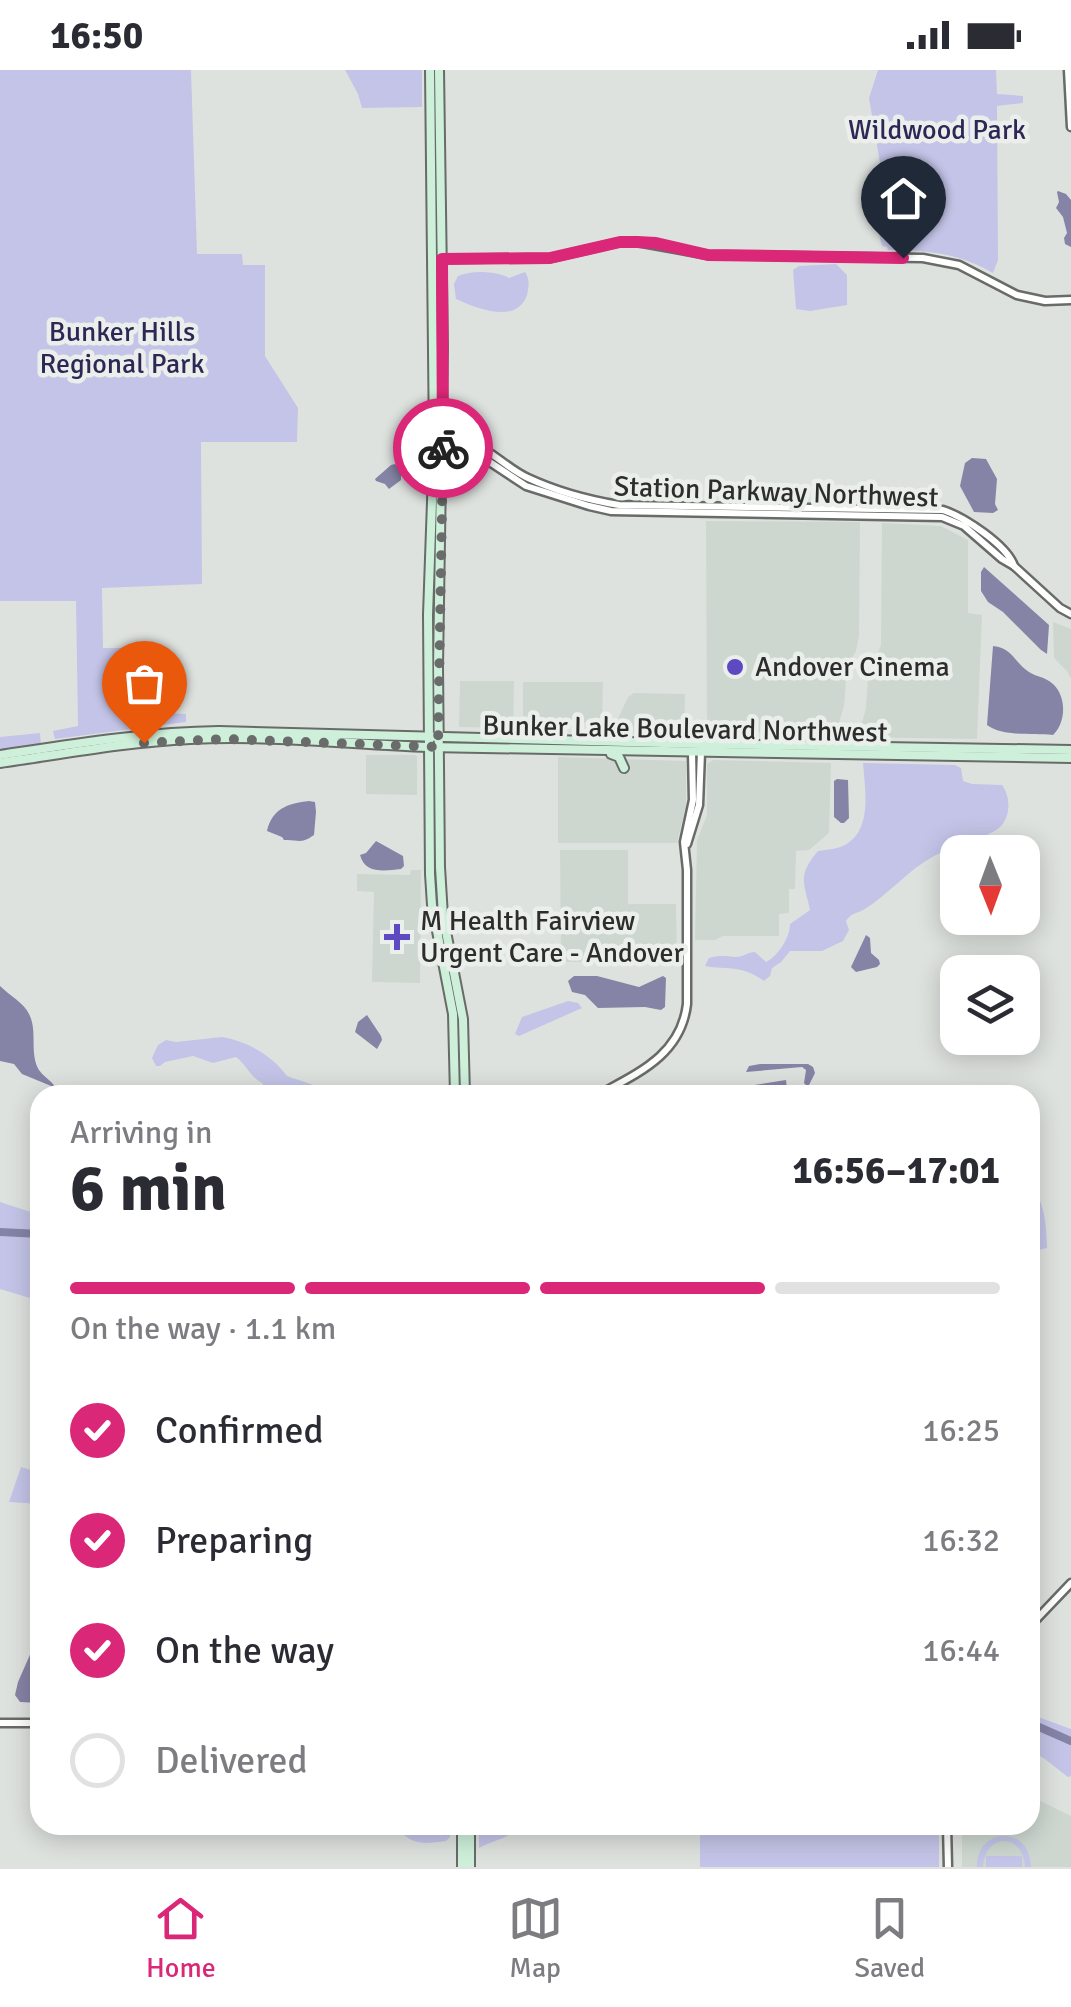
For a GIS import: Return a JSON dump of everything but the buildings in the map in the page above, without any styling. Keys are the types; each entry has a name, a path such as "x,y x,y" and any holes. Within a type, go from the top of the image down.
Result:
{"main road":[{"path":"430,70 438,259"},
{"path":"439,70 441,900 462,1019 464,1085"},
{"path":"440,445 429,588 430,889 453,1014 456,1085"},
{"name":"Bunker Lake Boulevard Northwest","path":"0,755 124,737 201,731 1071,750"},
{"name":"Bunker Lake Boulevard Northwest","path":"0,763 189,739 1071,758"},
{"path":"577,750 616,754 624,768"},
{"path":"462,1835 462,1867"},
{"path":"470,1835 470,1867"}],"street":[{"path":"1068,70 1071,127"},
{"path":"438,259 550,258 620,242 656,243 708,255 923,258 959,265 1017,295 1071,300"},
{"name":"Station Parkway Northwest","path":"440,445 475,453 518,482 611,510 917,511 942,517 956,521 1071,614"},
{"path":"617,1085 662,1056 683,1022 687,1004 684,842 693,800 696,752"},
{"path":"1040,1616 1071,1583"},
{"path":"0,1723 30,1723"},
{"path":"947,1835 948,1867"}],"shaded area":[{"path":"1058,191 1071,200 1071,247 1065,244 1063,217 1056,208"},
{"path":"972,458 986,459 997,479 998,510 993,513 974,512 960,486 965,463"},
{"path":"395,464 401,471 401,480 389,489 375,479"},
{"path":"706,521 860,522 859,636 847,667 844,706 836,733 707,732"},
{"path":"882,523 941,526 968,540 968,613 982,615 977,739 858,737 866,708 868,678 881,645"},
{"path":"984,567 1049,625 1047,654 988,602 981,591"},
{"path":"1053,622 1071,629 1071,679 1054,658"},
{"path":"993,646 1008,652 1028,672 1050,681 1058,689 1063,710 1053,735 1010,733 987,725"},
{"path":"460,681 514,681 513,728 459,727"},
{"path":"523,682 603,682 602,723 526,721"},
{"path":"634,693 685,694 684,733 612,732 628,697"},
{"path":"366,755 415,755 417,795 366,794"},
{"path":"558,757 686,761 686,804 677,843 558,843"},
{"path":"713,760 831,763 829,833 809,850 796,851 795,889 789,889 789,913 779,914 779,936 695,940 697,840 707,815 707,764"},
{"path":"837,779 848,780 849,818 844,823 834,817"},
{"path":"315,802 314,835 302,841 284,840 267,831 282,809"},
{"path":"376,841 403,856 401,869 376,870 362,861 360,855"},
{"path":"560,850 628,850 628,904 676,904 677,961 561,962"},
{"name":"M Health Fairview Urgent Care - Andover","path":"411,870 421,870 420,983 372,982 374,892 357,891 357,874 410,875"},
{"path":"866,935 870,938 871,953 880,964 856,972 851,967"},
{"path":"574,976 597,976 639,987 663,976 665,1007 598,1008 585,995 572,992 568,981"},
{"path":"0,986 29,1014 36,1063 53,1085 22,1074 14,1064 0,1061"},
{"path":"367,1015 381,1036 377,1049 355,1032 358,1022"},
{"path":"808,1064 815,1073 806,1085 806,1070 802,1067 746,1072 749,1066"},
{"path":"786,1080 787,1085 755,1085"},
{"path":"30,1655 30,1702 20,1702 15,1695"},
{"path":"1040,1801 1071,1816 1071,1867 962,1867 962,1835 1040,1835"}],"green space":[{"name":"Bunker Hills Regional Park","path":"0,70 191,70 197,254 242,254 243,265 265,265 265,356 298,408 297,442 201,442 202,584 102,588 103,648 122,648 125,694 145,712 186,714 186,722 55,739 53,731 78,726 76,601 0,601"},
{"path":"345,70 422,70 422,107 362,108"},
{"name":"Wildwood Park","path":"878,70 996,70 997,94 1023,96 1023,103 997,106 998,260 993,273 955,257 888,250 882,246 879,234 886,227 884,197 874,193 882,175 869,98"},
{"path":"836,264 847,275 847,305 810,311 796,309 793,270 799,266"},
{"path":"484,272 509,278 525,272 529,283 527,295 514,310 495,312 456,299 454,284 458,276"},
{"path":"40,733 41,745 0,750 0,737"},
{"path":"863,763 955,765 961,768 963,781 1002,785 1008,813 999,828 986,835 940,835 940,854 850,916 843,941 822,951 790,951 764,981 742,970 705,966 709,958 755,952 766,962 779,951 790,924 810,910 804,886 807,867 818,851 853,840 863,821"},
{"path":"568,1001 582,1008 519,1036 515,1034 522,1017"},
{"path":"222,1037 241,1042 259,1050 287,1076 314,1085 263,1085 236,1057 213,1063 193,1056 156,1066 152,1058 158,1045 166,1040"},
{"path":"1040,1201 1045,1222 1047,1248 1040,1250"},
{"path":"0,1202 30,1212 30,1298 0,1289"},
{"path":"21,1467 30,1470 30,1503 9,1502"},
{"path":"1040,1718 1071,1729 1071,1776 1040,1757"},
{"path":"404,1835 450,1835 446,1841 431,1843"},
{"path":"479,1835 508,1835 507,1836 479,1848"},
{"path":"700,1835 939,1835 939,1867 700,1867"},
{"path":"1000,1836 1023,1844 1031,1867 1025,1867 1018,1847 1004,1841 990,1848 983,1867 977,1867 982,1847"},
{"path":"986,1856 1022,1856 1022,1867 986,1867"}],"waterway":[{"path":"0,1232 30,1234"},
{"path":"1040,1727 1071,1741"}],"way so far":[{"path":"144,743 224,739 438,747 443,448"}],"place":[{"name":"Andover Cinema","path":"735,667"},
{"name":"M Health Fairview Urgent Care - Andover","path":"397,937"}],"route":[{"path":"443,448 442,259 550,258 620,242 656,243 708,255 903,258"}]}
